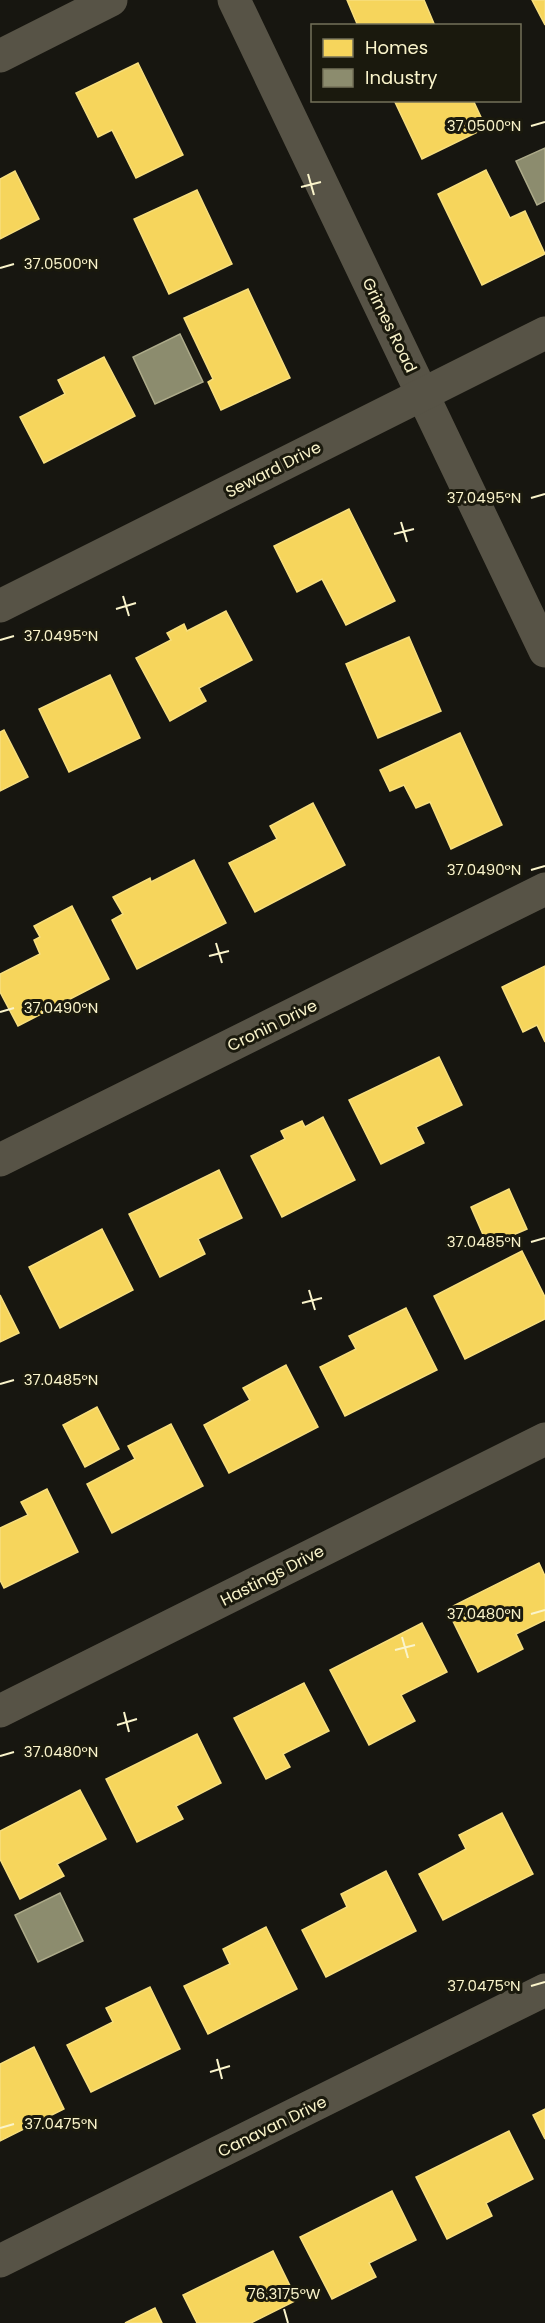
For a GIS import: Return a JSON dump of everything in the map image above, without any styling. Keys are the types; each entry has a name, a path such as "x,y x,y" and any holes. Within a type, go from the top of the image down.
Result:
{"street":[{"path":"0,56 111,0"},
{"name":"Grimes Road","path":"234,0 545,651"},
{"name":"Seward Drive","path":"0,606 545,333"},
{"name":"Cronin Drive","path":"0,1160 545,889"},
{"name":"Hastings Drive","path":"0,1711 545,1439"},
{"name":"Canavan Drive","path":"0,2262 545,1990"}],"building: Homes":[{"path":"347,0 424,0 434,24 357,24"},
{"path":"532,0 545,0 545,25"},
{"path":"138,63 183,155 136,178 112,130 98,137 76,93"},
{"path":"395,102 474,102 486,128 422,159"},
{"path":"486,170 510,218 525,211 545,254 482,285 438,194"},
{"path":"15,171 39,219 0,239 0,179"},
{"path":"197,190 232,264 169,294 134,219"},
{"path":"248,289 290,378 221,410 208,382 213,379 184,318"},
{"path":"104,357 135,416 44,463 20,417 65,394 58,380"},
{"path":"349,509 395,601 346,625 322,579 297,592 274,546"},
{"path":"226,611 252,660 199,688 206,701 170,721 136,658 171,640 167,633 184,624 187,631"},
{"path":"409,637 441,711 378,738 346,664"},
{"path":"110,675 140,738 69,772 39,709"},
{"path":"4,730 28,777 0,791 0,732"},
{"path":"460,733 502,825 451,849 430,802 416,808 404,785 390,791 380,770"},
{"path":"313,803 345,865 255,912 229,863 277,839 270,826"},
{"path":"194,860 226,923 137,969 112,920 123,914 113,897 150,878 151,882"},
{"path":"72,906 109,979 18,1026 0,992 0,974 40,954 34,940 40,937 34,926"},
{"path":"545,966 545,1042 537,1025 523,1032 502,987"},
{"path":"439,1057 462,1105 416,1127 424,1143 381,1164 349,1100"},
{"path":"323,1117 355,1180 282,1217 251,1156 285,1139 281,1131 302,1121 305,1127"},
{"path":"219,1170 242,1218 198,1239 205,1254 160,1277 129,1214"},
{"path":"509,1189 527,1229 488,1246 471,1207"},
{"path":"102,1229 133,1290 60,1328 29,1267"},
{"path":"522,1251 545,1297 545,1319 465,1359 434,1296"},
{"path":"0,1295 19,1333 0,1342"},
{"path":"406,1308 437,1370 345,1416 320,1367 356,1349 349,1336"},
{"path":"286,1365 318,1427 229,1473 204,1425 250,1400 243,1388"},
{"path":"97,1407 119,1449 85,1467 63,1425"},
{"path":"171,1424 203,1486 112,1533 87,1484 135,1459 128,1446"},
{"path":"47,1489 78,1552 4,1588 0,1580 0,1528 28,1515 21,1502"},
{"path":"539,1563 545,1576 545,1620 516,1634 523,1649 478,1672 447,1609"},
{"path":"422,1623 447,1672 401,1695 415,1721 369,1745 330,1670"},
{"path":"304,1683 329,1731 283,1754 290,1767 266,1779 234,1718"},
{"path":"197,1734 221,1783 176,1806 183,1819 137,1842 106,1779"},
{"path":"80,1790 106,1839 57,1864 64,1876 20,1899 0,1859 0,1831"},
{"path":"502,1813 533,1874 443,1920 419,1874 466,1849 459,1835"},
{"path":"386,1871 416,1931 326,1977 302,1930 347,1907 341,1894"},
{"path":"266,1927 297,1989 208,2034 184,1986 230,1964 223,1949"},
{"path":"150,1987 180,2049 91,2092 67,2045 113,2022 106,2008"},
{"path":"34,2047 64,2109 0,2141 0,2064"},
{"path":"545,2109 545,2139 533,2115"},
{"path":"509,2131 533,2179 486,2203 492,2216 447,2239 416,2177"},
{"path":"392,2191 416,2240 369,2263 376,2277 332,2299 300,2237"},
{"path":"273,2251 297,2300 251,2323 197,2323 183,2295"},
{"path":"155,2308 162,2323 125,2323"}],"building: Industry":[{"path":"545,148 545,201 537,205 516,161"},
{"path":"180,334 203,382 155,404 133,357"},
{"path":"60,1893 83,1941 38,1962 15,1915"}]}
